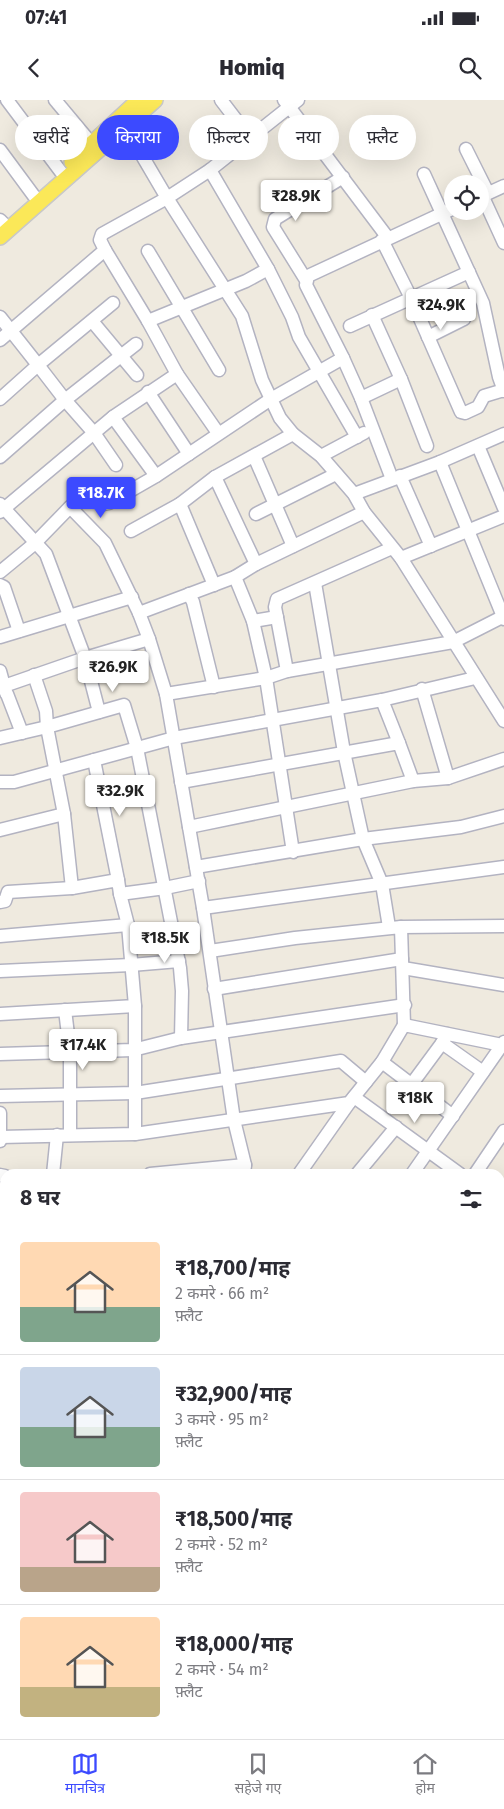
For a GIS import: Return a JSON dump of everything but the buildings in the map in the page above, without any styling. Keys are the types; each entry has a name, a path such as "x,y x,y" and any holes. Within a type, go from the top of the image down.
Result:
{"main road":[{"path":"127,115 139,100"},
{"path":"132,115 155,100"},
{"path":"1,227 97,139"},
{"path":"1,227 97,144"}],"street":[{"path":"7,100 61,172"},
{"path":"55,100 91,143"},
{"path":"221,100 232,115"},
{"path":"268,122 290,102 385,239 463,413 478,407 486,395 503,383 483,303 469,272 450,220"},
{"path":"466,149 476,175"},
{"path":"0,150 34,196"},
{"path":"144,160 167,198 227,289 242,316 255,361 280,418 293,434 321,456 354,494 364,512 401,558 475,678 504,721"},
{"path":"218,434 177,374 100,240 102,234 167,198 222,160"},
{"path":"210,170 268,268 292,317 299,337 357,437"},
{"path":"424,174 444,207"},
{"path":"343,177 275,219 273,227 306,280 306,285 362,398 373,428 396,478 431,546"},
{"path":"489,192 504,186"},
{"path":"489,207 502,234"},
{"path":"306,280 308,276 444,213"},
{"path":"0,340 105,250"},
{"path":"148,251 219,370"},
{"path":"148,321 227,289 268,268"},
{"path":"350,326 469,272"},
{"path":"0,399 112,303"},
{"path":"372,315 401,379 426,446"},
{"path":"0,317 65,400 94,433 116,465"},
{"path":"428,337 464,319"},
{"path":"92,321 137,375"},
{"path":"492,336 504,330"},
{"path":"0,458 65,400 136,344"},
{"path":"0,572 34,544 70,507 92,491 104,504 109,503 156,476 271,399 343,358"},
{"path":"100,712 85,658 50,562 46,554 34,544 1,508 113,417 177,374"},
{"path":"362,398 401,379"},
{"path":"148,392 189,454"},
{"path":"113,417 156,476"},
{"path":"321,456 373,428"},
{"path":"131,531 180,504 215,478 293,434"},
{"path":"354,494 440,462 504,434"},
{"path":"478,446 504,508"},
{"path":"254,456 293,546"},
{"path":"166,694 266,678 287,671 453,642 504,617 440,462"},
{"path":"256,514 274,503 336,474"},
{"path":"215,478 256,564"},
{"path":"180,504 214,585"},
{"path":"70,507 105,543 139,613 166,694 199,881 234,1120 244,1169"},
{"path":"139,613 235,577 256,564 364,512"},
{"path":"401,558 504,516"},
{"path":"287,671 276,617 275,607 277,599 392,548"},
{"path":"235,577 253,621 266,678 293,852"},
{"path":"303,1169 351,1100 382,1062 404,1025 405,1005 402,964 395,927 382,884 363,839 355,793 344,752 330,664 314,583"},
{"path":"0,585 4,587 19,631"},
{"path":"189,594 214,687"},
{"path":"0,637 132,598"},
{"path":"253,621 276,617"},
{"path":"4,692 34,675 149,639"},
{"path":"0,671 4,692 22,733"},
{"path":"34,675 46,711 47,727 64,814 72,888"},
{"path":"0,782 14,782 174,738 337,709 475,678"},
{"path":"422,689 448,778"},
{"path":"382,700 413,781"},
{"path":"0,738 47,727 124,704 137,748 179,961 182,991 181,1038"},
{"path":"181,782 278,763 399,743"},
{"path":"189,828 413,781 448,778 504,759"},
{"path":"94,760 120,894 128,925 135,1006 133,1050 135,1134"},
{"path":"0,830 64,814"},
{"path":"196,867 363,839 461,827 504,816"},
{"path":"203,908 504,867"},
{"path":"0,902 5,901 8,892 72,888 118,880"},
{"path":"120,894 199,881"},
{"path":"0,936 128,925"},
{"path":"210,951 395,927 504,926"},
{"path":"0,971 179,961"},
{"path":"214,989 402,964 504,985"},
{"path":"0,1054 133,1050 181,1038 405,1005"},
{"path":"0,1014 135,1006"},
{"path":"65,1010 70,1051 70,1135"},
{"path":"404,1025 444,1038 503,1044 416,1169"},
{"path":"444,1038 483,1072"},
{"path":"411,1085 444,1038"},
{"path":"0,1096 134,1093 341,1061 366,1082"},
{"path":"382,1062 453,1116"},
{"path":"0,1137 135,1134 234,1120 351,1100 396,1127 454,1169"},
{"path":"0,1113 0,1141"},
{"path":"361,1169 396,1127"},
{"path":"478,1169 504,1131"},
{"path":"54,1169 57,1135"}]}
